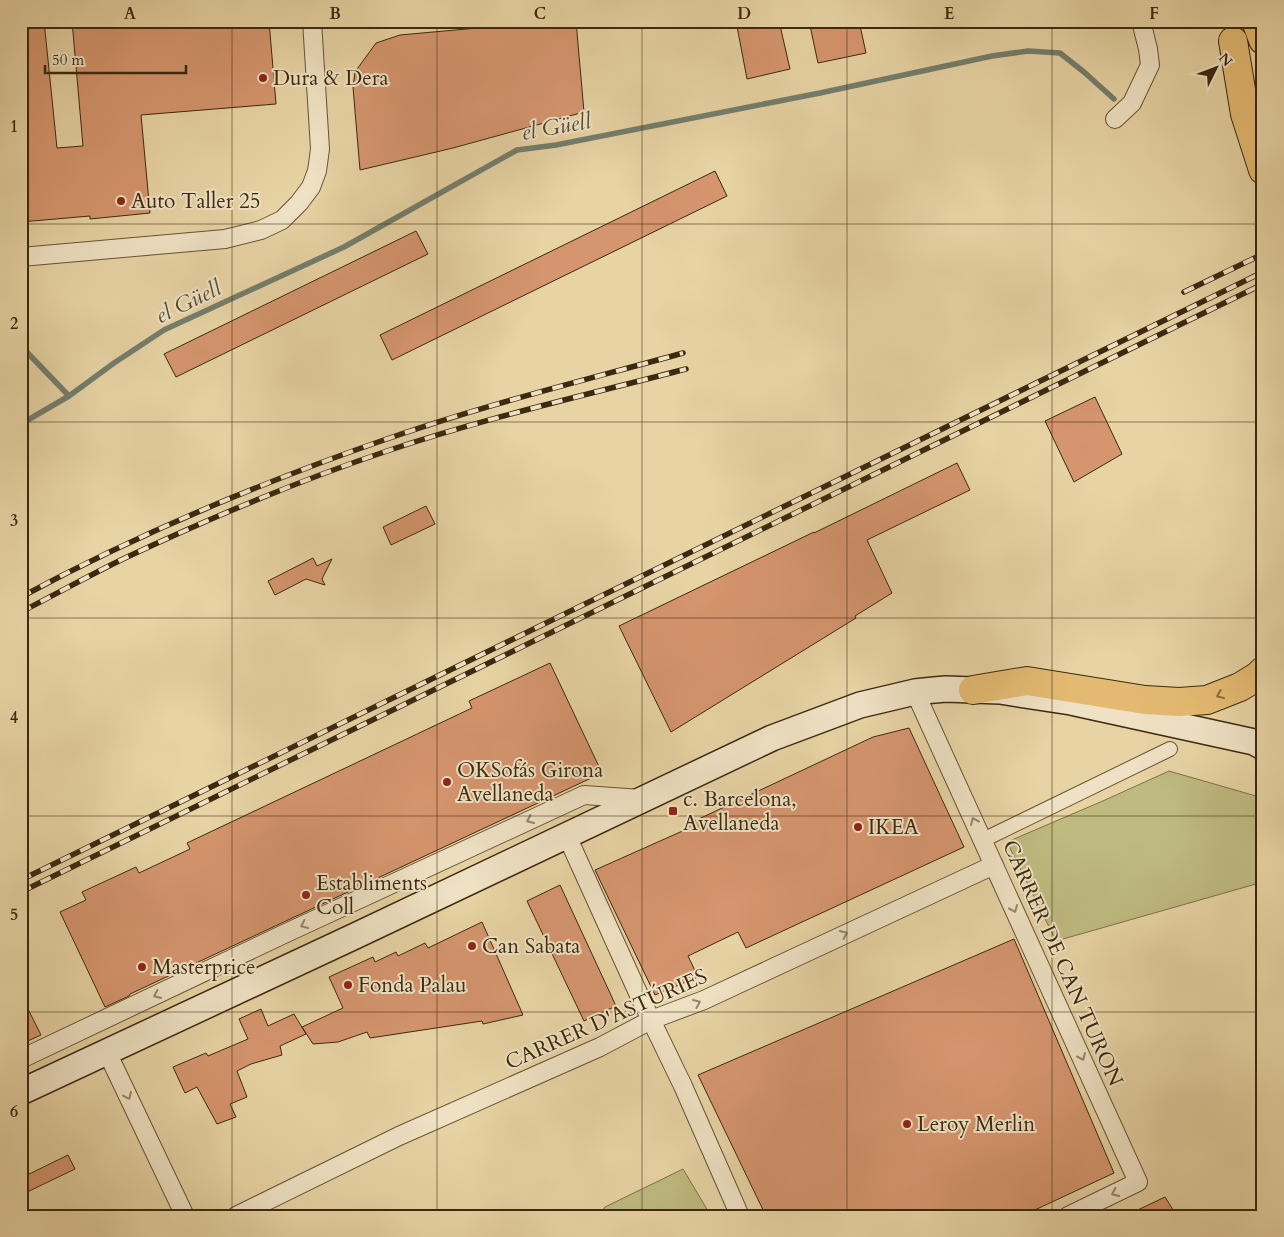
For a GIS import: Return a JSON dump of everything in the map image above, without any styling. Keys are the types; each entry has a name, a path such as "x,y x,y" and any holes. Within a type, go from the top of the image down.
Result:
{"highway":[{"path":"1230,31 1263,130"},
{"path":"1230,31 1245,114 1263,170"},
{"path":"973,690 1027,681 1144,700 1179,702 1207,700 1240,687 1263,671"}],"main road":[{"path":"21,1092 772,738 860,705 915,692 946,690 1000,691 1071,702 1260,743"}],"street":[{"path":"21,257 225,239 261,230 282,220 299,203 311,187 317,171 320,149 312,21"},
{"path":"1115,119 1132,103 1150,65 1141,21"},
{"name":"CARRER DE CAN TURON","path":"915,692 1138,1182 1068,1216"},
{"path":"983,840 1170,749"},
{"path":"21,1059 266,942 584,795 644,799"},
{"path":"567,836 740,1216"},
{"name":"CARRER D'ASTÚRIES","path":"236,1216 399,1136 600,1047 651,1020 704,1000 994,865"},
{"path":"107,1052 185,1216"}],"shaded area":[{"path":"1169,771 1263,798 1263,882 1056,941 1007,842"},
{"path":"683,1169 711,1216 598,1216 605,1207"}],"building":[{"path":"21,21 44,21 57,148 83,146 72,21 269,21 276,104 141,115 150,213 90,219 90,216 21,222"},
{"path":"555,21 576,21 584,112 453,148 360,170 353,87 355,72 376,43 400,35"},
{"path":"736,21 779,21 790,69 747,79"},
{"path":"809,21 859,21 866,53 818,63"},
{"path":"715,171 727,196 392,360 380,335"},
{"path":"416,231 428,254 176,377 164,354"},
{"path":"1095,397 1122,454 1074,482 1045,421"},
{"path":"957,463 970,490 867,540 892,593 855,616 856,618 671,732 619,626"},
{"path":"426,506 435,524 391,545 383,527"},
{"path":"313,558 317,566 332,559 322,579 325,585 306,579 275,595 268,581"},
{"path":"550,663 602,773 105,1007 60,912 86,900 82,892 136,867 139,873 190,849 187,843 472,708 469,701"},
{"path":"909,728 964,847 746,948 738,932 688,956 698,977 655,995 595,870 687,829 686,825 873,737"},
{"path":"560,885 616,1006 584,1021 527,901"},
{"path":"482,922 523,1015 483,1024 482,1021 370,1038 367,1032 338,1042 313,1044 302,1027 343,1008 329,977 373,957 375,962 396,952 398,956 425,943 428,948"},
{"name":"Leroy Merlin","path":"1014,939 1114,1173 1022,1216 766,1216 698,1075"},
{"path":"21,995 41,1035 21,1044"},
{"path":"261,1009 268,1026 294,1014 306,1034 280,1046 282,1055 251,1064 237,1071 247,1097 230,1104 236,1117 217,1124 197,1087 185,1093 173,1067 206,1053 208,1056 248,1039 239,1019"},
{"path":"68,1155 75,1169 21,1195 21,1178"},
{"path":"1165,1197 1177,1216 1125,1216"}],"waterway":[{"name":"el Güell","path":"21,424 69,396 164,330 344,247 517,150 556,145 820,93 992,56 1028,51 1060,53 1114,99"},
{"path":"21,346 69,396"}],"railway":[{"path":"1184,292 1263,254"},
{"path":"21,880 1263,272"},
{"path":"21,892 1263,284"},
{"path":"21,597 64,574 198,512 335,458 456,416 683,353"},
{"path":"21,612 112,564 287,487 387,451 498,417 686,369"}],"place":[{"name":"Dura & Dera","path":"263,78"},
{"name":"Auto Taller 25","path":"121,201"},
{"name":"OKSofás Girona Avellaneda","path":"447,782"},
{"name":"c. Barcelona, Avellaneda","path":"673,811"},
{"name":"IKEA","path":"858,827"},
{"name":"Establiments Coll","path":"306,895"},
{"name":"Can Sabata","path":"472,946"},
{"name":"Masterprice","path":"142,967"},
{"name":"Fonda Palau","path":"348,985"},
{"name":"Leroy Merlin","path":"907,1124"}]}
